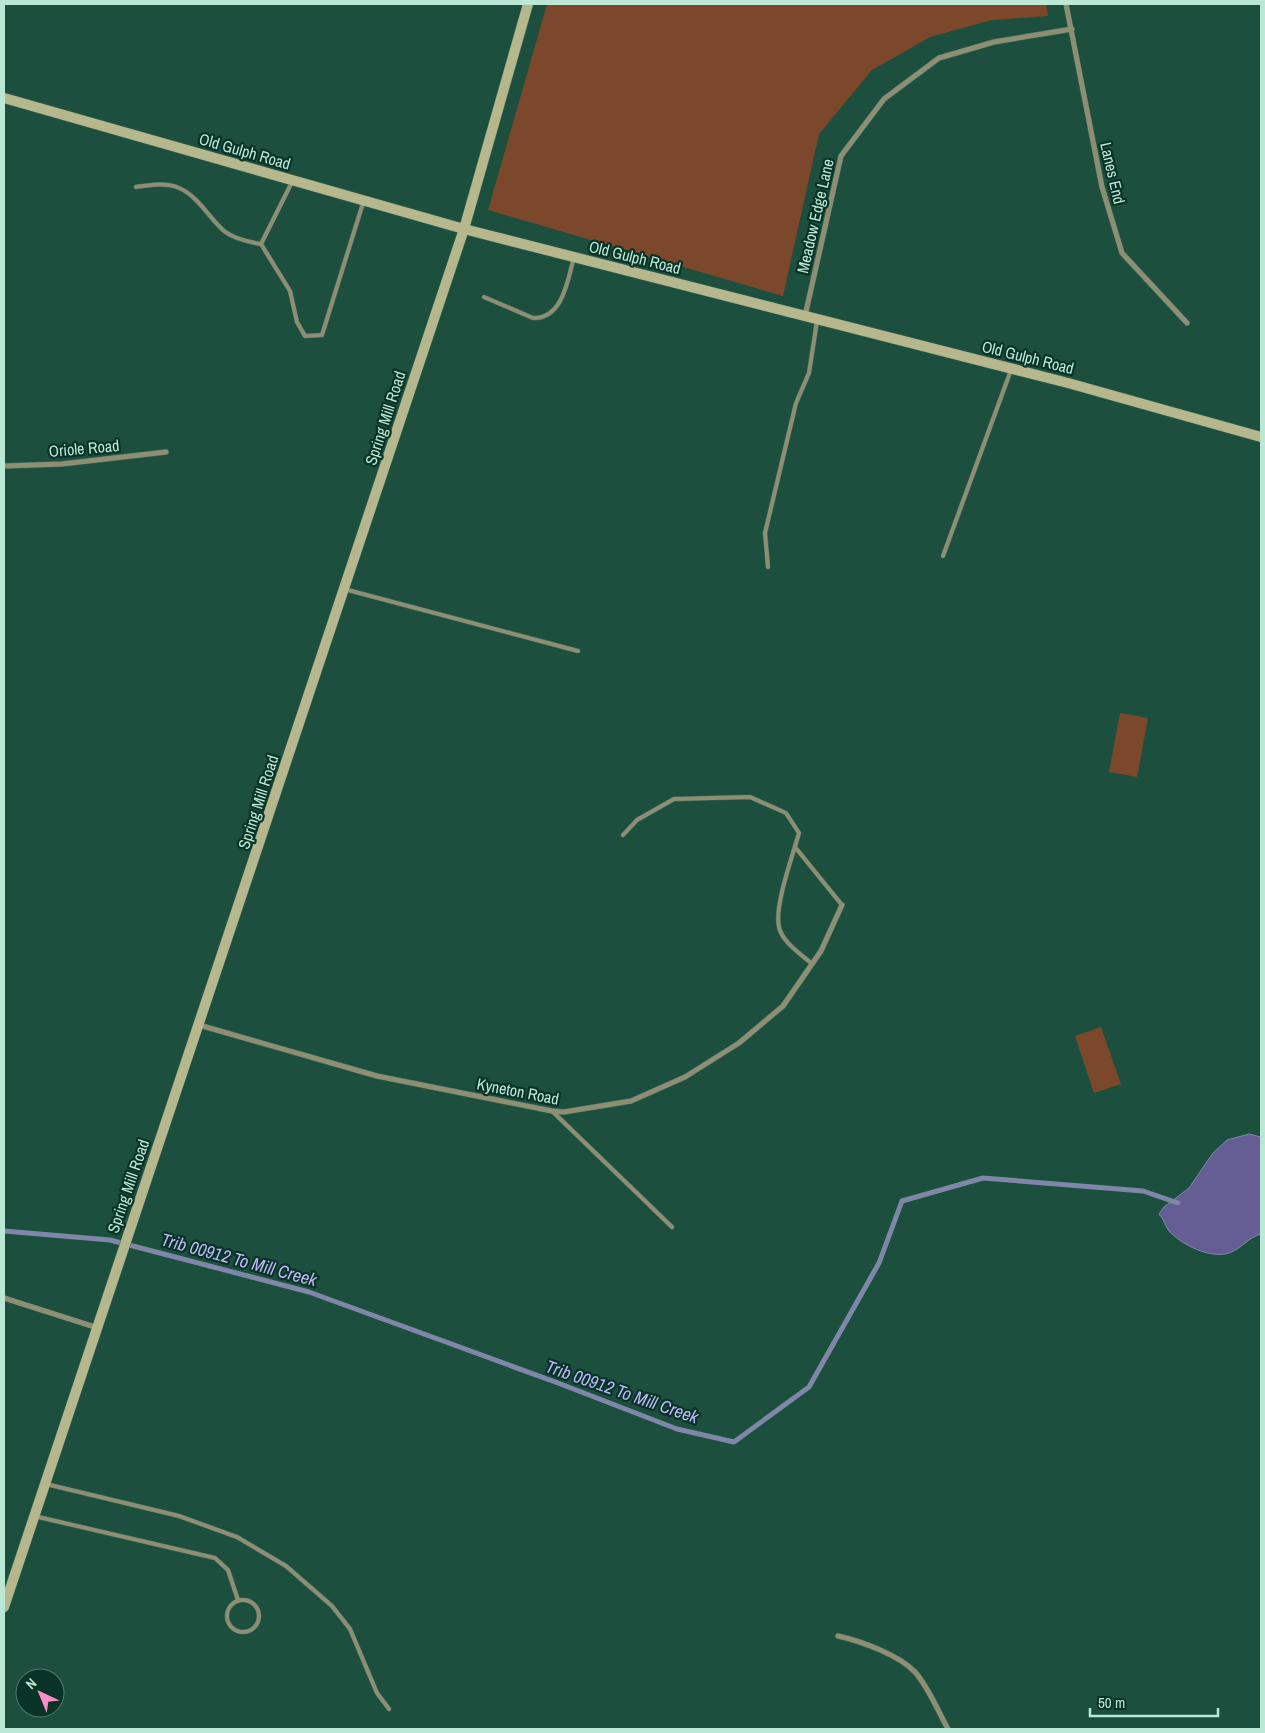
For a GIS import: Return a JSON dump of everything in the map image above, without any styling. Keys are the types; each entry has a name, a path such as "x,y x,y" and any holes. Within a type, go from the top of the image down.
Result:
{"main road":[{"name":"Spring Mill Road","path":"4,1607 464,229 528,4"},
{"name":"Old Gulph Road","path":"4,98 464,229 1012,368 1261,437"}],"street":[{"name":"Lanes End","path":"1066,4 1102,186 1122,253 1188,323"},
{"name":"Meadow Edge Lane","path":"805,316 841,156 884,99 939,58 994,42 1072,29"},
{"name":"Oriole Road","path":"4,466 62,464 166,452"},
{"name":"Kyneton Road","path":"199,1025 377,1076 552,1111 564,1112 631,1101 685,1077 739,1043 783,1006 821,951 842,904"},
{"path":"4,1298 98,1328"},
{"path":"838,1636 866,1644 914,1670 948,1729"}],"lane":[{"path":"261,244 293,180"},
{"path":"136,187 154,185 178,187 194,199 226,232 246,242 261,244"},
{"path":"261,244 290,291 297,322 305,336 322,336 364,200"},
{"path":"484,298 533,318 542,318 550,314 558,305 567,284 574,257"},
{"path":"768,567 765,533 796,403 809,373 818,319"},
{"path":"943,556 1012,368"},
{"path":"344,589 578,651"},
{"path":"623,835 637,820 674,799 750,798 786,813 799,833 778,908 779,928 788,943 812,964"},
{"path":"795,847 842,904"},
{"path":"552,1111 672,1227"},
{"path":"46,1484 179,1516 237,1537 286,1566 332,1606 350,1629 377,1693 389,1709"},
{"path":"34,1516 215,1558 228,1570 238,1600"},
{"path":"238,1600 253,1604 258,1612 254,1626 245,1631 231,1626 227,1616 230,1606 238,1600"}],"shaded area":[{"path":"547,4 1046,4 1048,16 992,20 930,37 872,70 819,134 783,296 488,210"},
{"path":"1120,713 1148,718 1137,777 1109,772"},
{"path":"1101,1027 1121,1084 1094,1093 1075,1036"},
{"path":"1249,1134 1261,1137 1261,1234 1229,1253 1213,1254 1197,1250 1181,1241 1169,1231 1159,1214 1164,1207 1189,1188 1213,1153 1227,1140"}],"waterway":[{"name":"Trib 00912 To Mill Creek","path":"4,1231 110,1240 309,1292 558,1383 677,1429 734,1442 809,1387 879,1263 902,1201 983,1178 1143,1191 1178,1203"}]}
